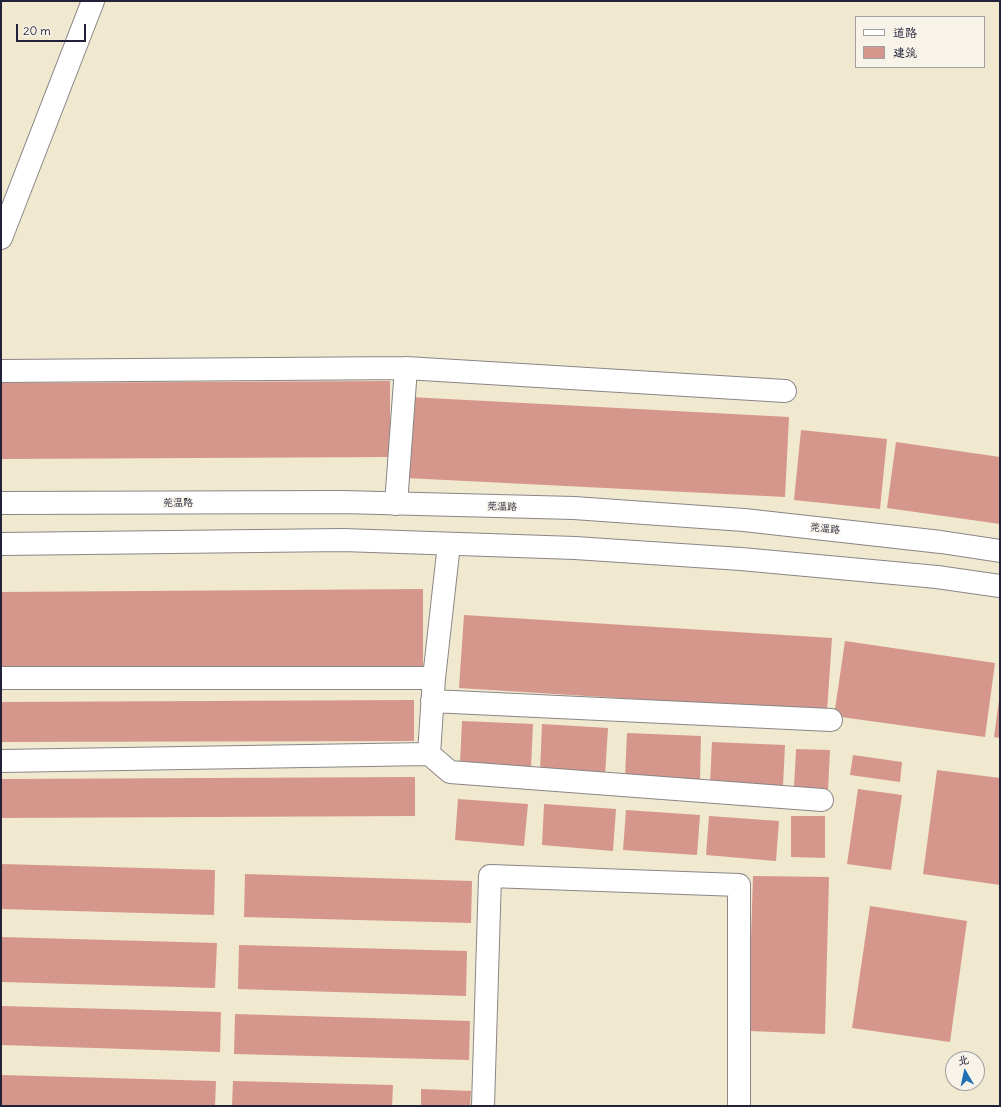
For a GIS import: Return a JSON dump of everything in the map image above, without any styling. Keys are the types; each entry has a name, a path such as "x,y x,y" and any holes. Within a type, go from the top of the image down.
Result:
{"street":[{"path":"1,238 93,1"},
{"path":"1,371 406,368 785,391"},
{"path":"396,504 406,368"},
{"name":"莞温路","path":"1,503 342,502 574,508 744,520 941,542 1000,551"},
{"path":"1,544 343,540 575,548 742,559 937,577 1000,586"},
{"path":"429,754 434,678 449,544"},
{"path":"1,678 434,678"},
{"path":"432,701 830,720"},
{"path":"1,761 429,754 450,772 822,800"},
{"path":"483,1106 490,876 739,885 739,1106"}],"building":[{"path":"390,381 390,457 1,459 1,383"},
{"path":"410,397 789,417 785,497 406,478"},
{"path":"801,430 887,439 880,509 794,500"},
{"path":"896,442 1000,457 1000,524 887,508"},
{"path":"423,589 423,666 1,669 1,592"},
{"path":"464,615 832,638 827,711 459,688"},
{"path":"845,641 995,663 985,737 834,716"},
{"path":"414,700 414,741 1,742 1,702"},
{"path":"1000,700 1000,738 994,737"},
{"path":"462,721 533,724 531,768 460,764"},
{"path":"542,724 608,728 605,776 540,773"},
{"path":"627,733 701,736 700,780 625,777"},
{"path":"712,742 785,745 783,786 710,783"},
{"path":"796,749 830,750 828,790 794,788"},
{"path":"853,755 902,762 900,782 850,775"},
{"path":"937,770 1000,778 1000,885 923,874"},
{"path":"415,777 415,816 1,818 1,779"},
{"path":"858,789 902,795 891,870 847,864"},
{"path":"458,799 528,804 524,846 455,840"},
{"path":"544,804 616,809 613,851 542,845"},
{"path":"626,810 700,815 697,855 623,850"},
{"path":"709,816 779,821 776,861 706,855"},
{"path":"791,816 825,816 825,858 791,857"},
{"path":"1,864 215,870 214,915 1,909"},
{"path":"245,874 472,881 471,923 244,917"},
{"path":"753,876 829,877 825,1034 748,1031"},
{"path":"870,906 967,921 950,1042 852,1028"},
{"path":"1,937 217,943 215,988 1,982"},
{"path":"239,945 467,951 466,996 238,989"},
{"path":"1,1006 221,1012 220,1052 1,1045"},
{"path":"235,1014 470,1021 469,1060 234,1054"},
{"path":"1,1075 216,1081 215,1106 1,1106"},
{"path":"233,1081 393,1085 392,1106 232,1106"},
{"path":"421,1089 471,1091 470,1106 421,1106"}]}
